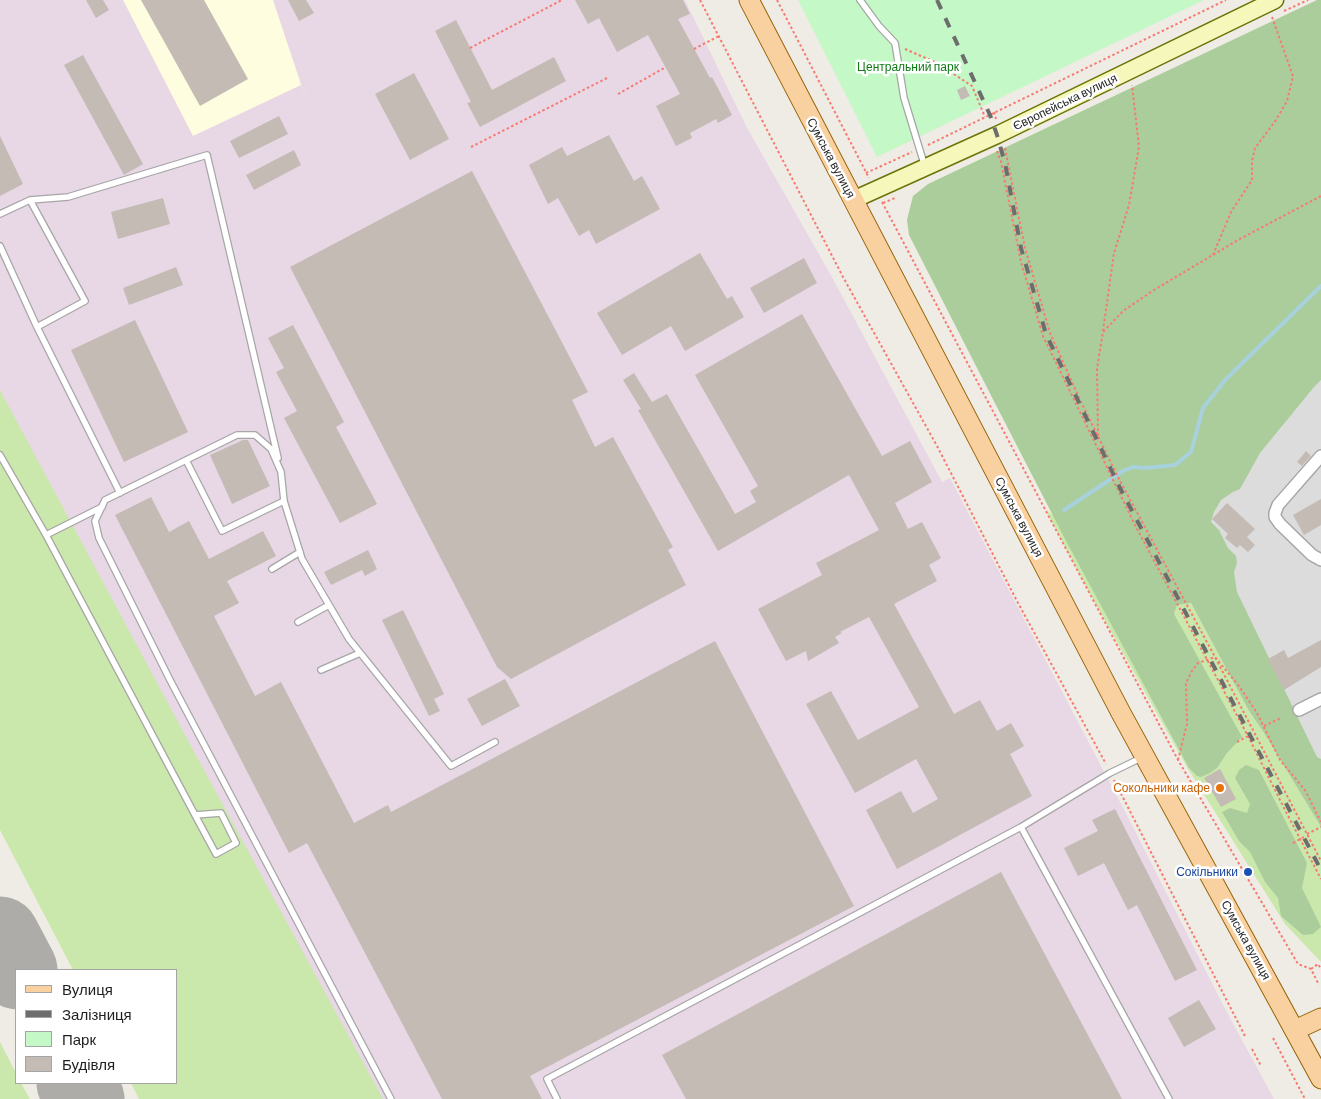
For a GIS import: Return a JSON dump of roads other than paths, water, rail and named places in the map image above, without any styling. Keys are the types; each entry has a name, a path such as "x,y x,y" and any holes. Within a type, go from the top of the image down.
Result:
{"main road":[{"name":"Сумська вулиця","path":"749,0 1144,756 1321,1079"},
{"name":"Європейська вулиця","path":"853,200 1130,70 1267,2"},
{"path":"1295,1030 1321,1018"}],"street":[{"path":"1321,456 1278,505 1275,513 1277,521 1312,555 1321,560"},
{"path":"1299,710 1321,699"}],"lane":[{"path":"860,0 895,44 904,98 925,167"},
{"path":"0,214 30,200 68,197 207,154 281,472 284,501 302,558 349,638 451,766 495,742"},
{"path":"30,200 85,301 37,327"},
{"path":"0,246 37,327 120,493"},
{"path":"281,472 271,449 255,435 237,436 105,500 95,521 99,538 170,680 391,1099"},
{"path":"0,455 46,535 195,816 216,854 236,843 221,813 195,816"},
{"path":"186,460 222,531 284,501"},
{"path":"46,535 102,507"},
{"path":"272,569 300,552"},
{"path":"298,622 329,605"},
{"path":"321,670 360,653"},
{"path":"557,1099 547,1079 1021,827 1110,773 1144,756"},
{"path":"1021,827 1169,1099"}],"waterway":[{"path":"1064,510 1123,471 1133,467 1146,468 1175,465 1191,452 1203,408 1226,379 1321,286"}],"railway":[{"path":"937,0 990,115 997,135 1005,163 1021,248 1046,334 1120,488 1321,870"}],"place":[{"name":"Сокольники кафе","path":"1220,788"},
{"name":"Сокільники","path":"1248,872"}],"park label":[{"name":"Центральний парк","path":"908,67"}]}
